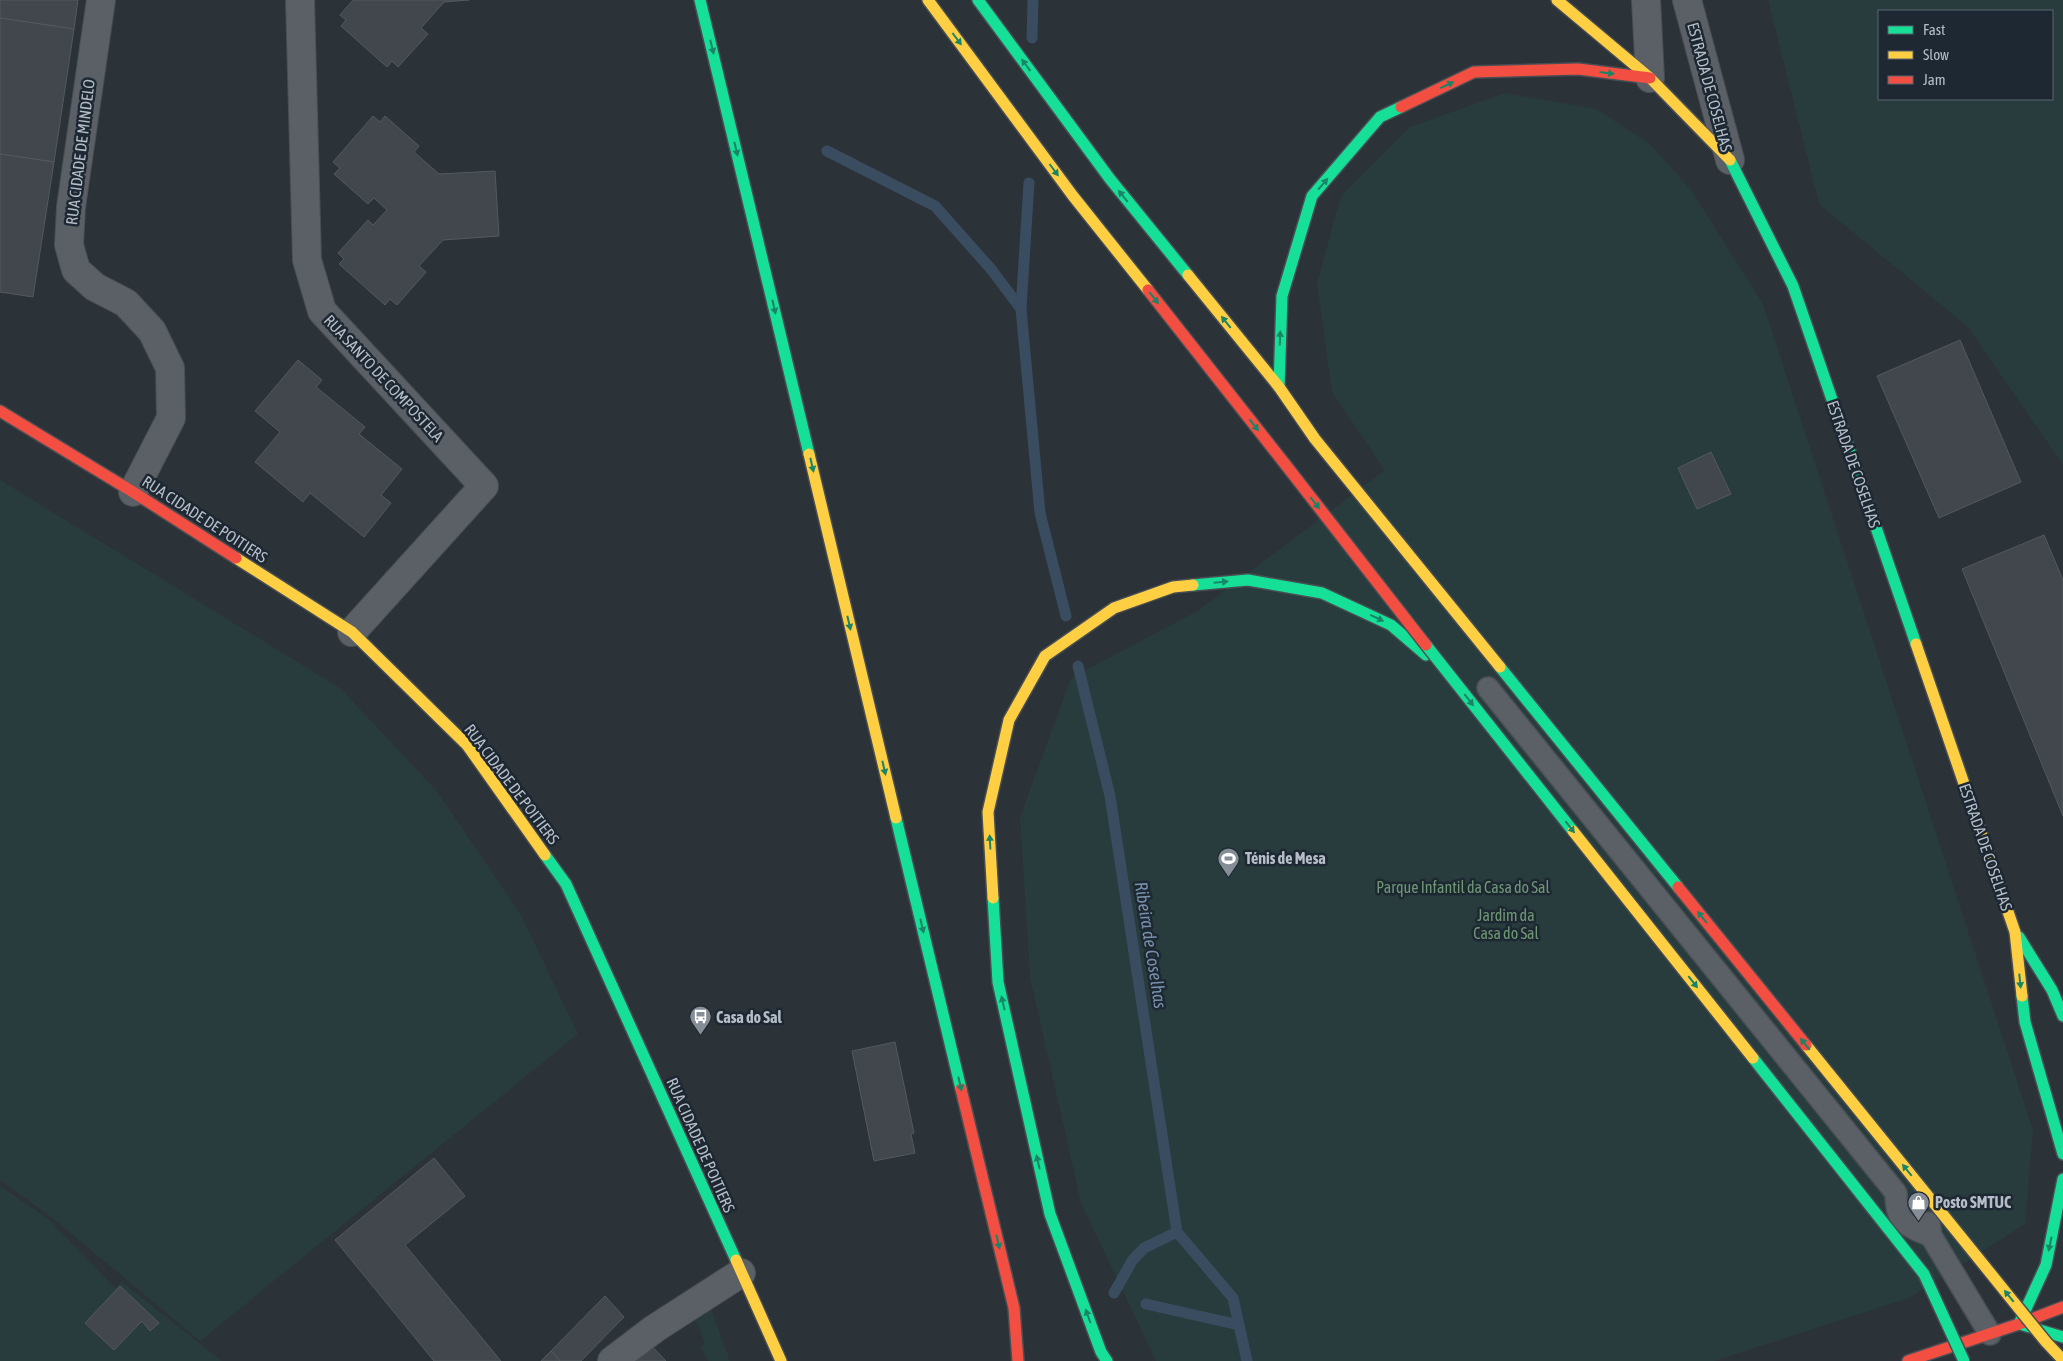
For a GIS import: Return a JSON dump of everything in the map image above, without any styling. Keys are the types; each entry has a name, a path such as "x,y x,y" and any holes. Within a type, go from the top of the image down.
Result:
{"main road":[{"path":"700,0 1014,1308 1018,1361"},
{"path":"928,0 1073,196 1924,1274 1964,1361"},
{"path":"978,0 1110,179 1279,387 1316,438 2046,1342 2063,1360"},
{"path":"1557,0 1650,78 1730,160"},
{"path":"1279,387 1282,296 1312,196 1380,117 1474,72 1578,69 1650,78"},
{"name":"ESTRADA DE COSELHAS","path":"1730,160 1793,286 2015,932"},
{"name":"RUA CIDADE DE POITIERS","path":"0,411 132,492 352,632 467,745 566,884 781,1361"},
{"path":"1106,1361 1050,1214 998,982 988,812 1010,720 1045,656 1114,608 1173,587 1248,580 1322,593 1390,625 1448,673"},
{"path":"2015,932 2052,990 2063,1016"},
{"path":"2015,932 2025,1022 2063,1154"},
{"path":"2019,1324 2046,1265 2063,1179"},
{"path":"1908,1361 2019,1324 2063,1307"},
{"path":"2019,1324 2063,1337"}],"street":[{"name":"RUA CIDADE DE MINDELO","path":"101,0 71,207 70,245 76,270 96,287 126,303 152,331 170,368 171,418 132,492"},
{"name":"RUA SANTO DE COMPOSTELA","path":"300,0 307,260 322,311 484,486 352,632"},
{"path":"1646,0 1650,78"},
{"name":"ESTRADA DE COSELHAS","path":"1687,0 1730,160"},
{"path":"612,1361 654,1329 741,1272"}],"lane":[{"path":"1488,688 1896,1193 1915,1196 1927,1211 1931,1236 1990,1334"}],"green space":[{"path":"1768,0 2063,0 2063,465 1968,327 1819,204"},
{"name":"Jardim da Casa do Sal","path":"1505,93 1597,109 1651,145 1691,190 1763,304 2033,1130 2025,1224 1909,1298 1714,1361 1156,1361 1081,1203 1030,977 1020,817 1071,678 1199,610 1385,470 1332,392 1317,283 1341,196 1410,127"},
{"path":"0,480 340,688 436,790 521,915 578,1034 200,1341 50,1216 0,1180"},
{"path":"0,1186 48,1219 115,1288 122,1282 222,1361 0,1361"},
{"path":"709,1304 730,1361 708,1361 700,1347 705,1344 693,1311"}],"building":[{"path":"0,0 78,0 74,29 0,18"},
{"path":"353,0 469,0 444,2 421,28 428,34 398,67 392,61 387,67 341,26 346,20 340,15"},
{"path":"0,18 74,29 54,162 0,154"},
{"path":"373,116 380,122 385,116 419,146 414,152 439,174 495,171 499,236 443,240 419,266 426,272 397,305 390,299 385,305 339,264 344,259 338,253 368,220 373,225 387,210 374,198 368,204 334,174 340,168 333,162"},
{"path":"0,154 54,162 33,297 0,292"},
{"path":"1960,340 2021,482 1939,518 1877,376"},
{"path":"298,360 322,380 316,387 365,427 359,434 402,469 381,495 391,503 364,537 310,493 303,502 255,462 280,432 255,411"},
{"path":"1711,452 1731,494 1697,509 1678,468"},
{"path":"2044,535 2063,580 2063,816 1962,569"},
{"path":"895,1042 914,1133 911,1134 915,1153 874,1161 852,1051"},
{"path":"434,1158 465,1196 405,1245 501,1361 434,1361 335,1240"},
{"path":"120,1286 159,1323 150,1331 142,1321 114,1350 85,1323"},
{"path":"605,1296 624,1317 581,1361 560,1361 551,1351"},
{"path":"646,1340 666,1361 624,1361"},
{"path":"551,1351 560,1361 541,1361"}],"waterway":[{"path":"1032,38 1033,0"},
{"path":"827,151 935,206 991,269 1021,309 1040,513 1066,616"},
{"path":"1021,309 1029,183"},
{"name":"Ribeira de Coselhas","path":"1078,666 1110,796 1177,1232"},
{"path":"1114,1293 1132,1261 1144,1248 1177,1232 1233,1298 1247,1361"},
{"path":"1146,1304 1239,1325"}],"traffic: fast":[{"path":"700,0 809,454"},
{"path":"978,0 1110,179 1188,275"},
{"path":"1279,387 1282,296 1312,196 1380,117 1401,107"},
{"path":"1730,160 1793,286 1916,644"},
{"path":"1193,585 1248,580 1322,593 1391,625 1426,655"},
{"path":"1426,645 1573,831"},
{"path":"1500,667 1678,887"},
{"path":"896,818 961,1089"},
{"path":"545,855 566,884 736,1260"},
{"path":"993,898 998,982 1050,1214 1101,1352 1107,1361"},
{"path":"2019,937 2052,990 2063,1016"},
{"path":"2022,996 2025,1022 2063,1154"},
{"path":"1753,1058 1924,1274 1964,1361"},
{"path":"2019,1324 2046,1265 2063,1179"},
{"path":"2023,1325 2063,1337"}],"traffic: slow":[{"path":"928,0 1073,196 1148,290"},
{"path":"1557,0 1650,78 1730,160"},
{"path":"1188,275 1279,387 1315,439"},
{"path":"1315,439 1500,667"},
{"path":"809,454 896,818"},
{"path":"236,558 352,632 467,745 545,855"},
{"path":"993,898 988,812 1009,720 1045,656 1114,608 1173,587 1193,585"},
{"path":"1916,644 2015,932 2022,996"},
{"path":"1573,831 1753,1058"},
{"path":"1806,1045 2046,1342 2063,1360"},
{"path":"736,1260 781,1361"}],"traffic: jam":[{"path":"1401,107 1474,72 1578,69 1650,78"},
{"path":"1148,290 1285,464"},
{"path":"0,411 133,492 236,558"},
{"path":"1285,464 1426,645"},
{"path":"1678,887 1806,1045"},
{"path":"961,1089 1014,1308 1018,1361"},
{"path":"1908,1361 2019,1324 2063,1307"}],"place":[{"name":"Ténis de Mesa","path":"1229,877"},
{"name":"Casa do Sal","path":"700,1036"},
{"name":"Posto SMTUC","path":"1919,1221"}],"park label":[{"name":"Parque Infantil da Casa do Sal","path":"1463,887"}]}
